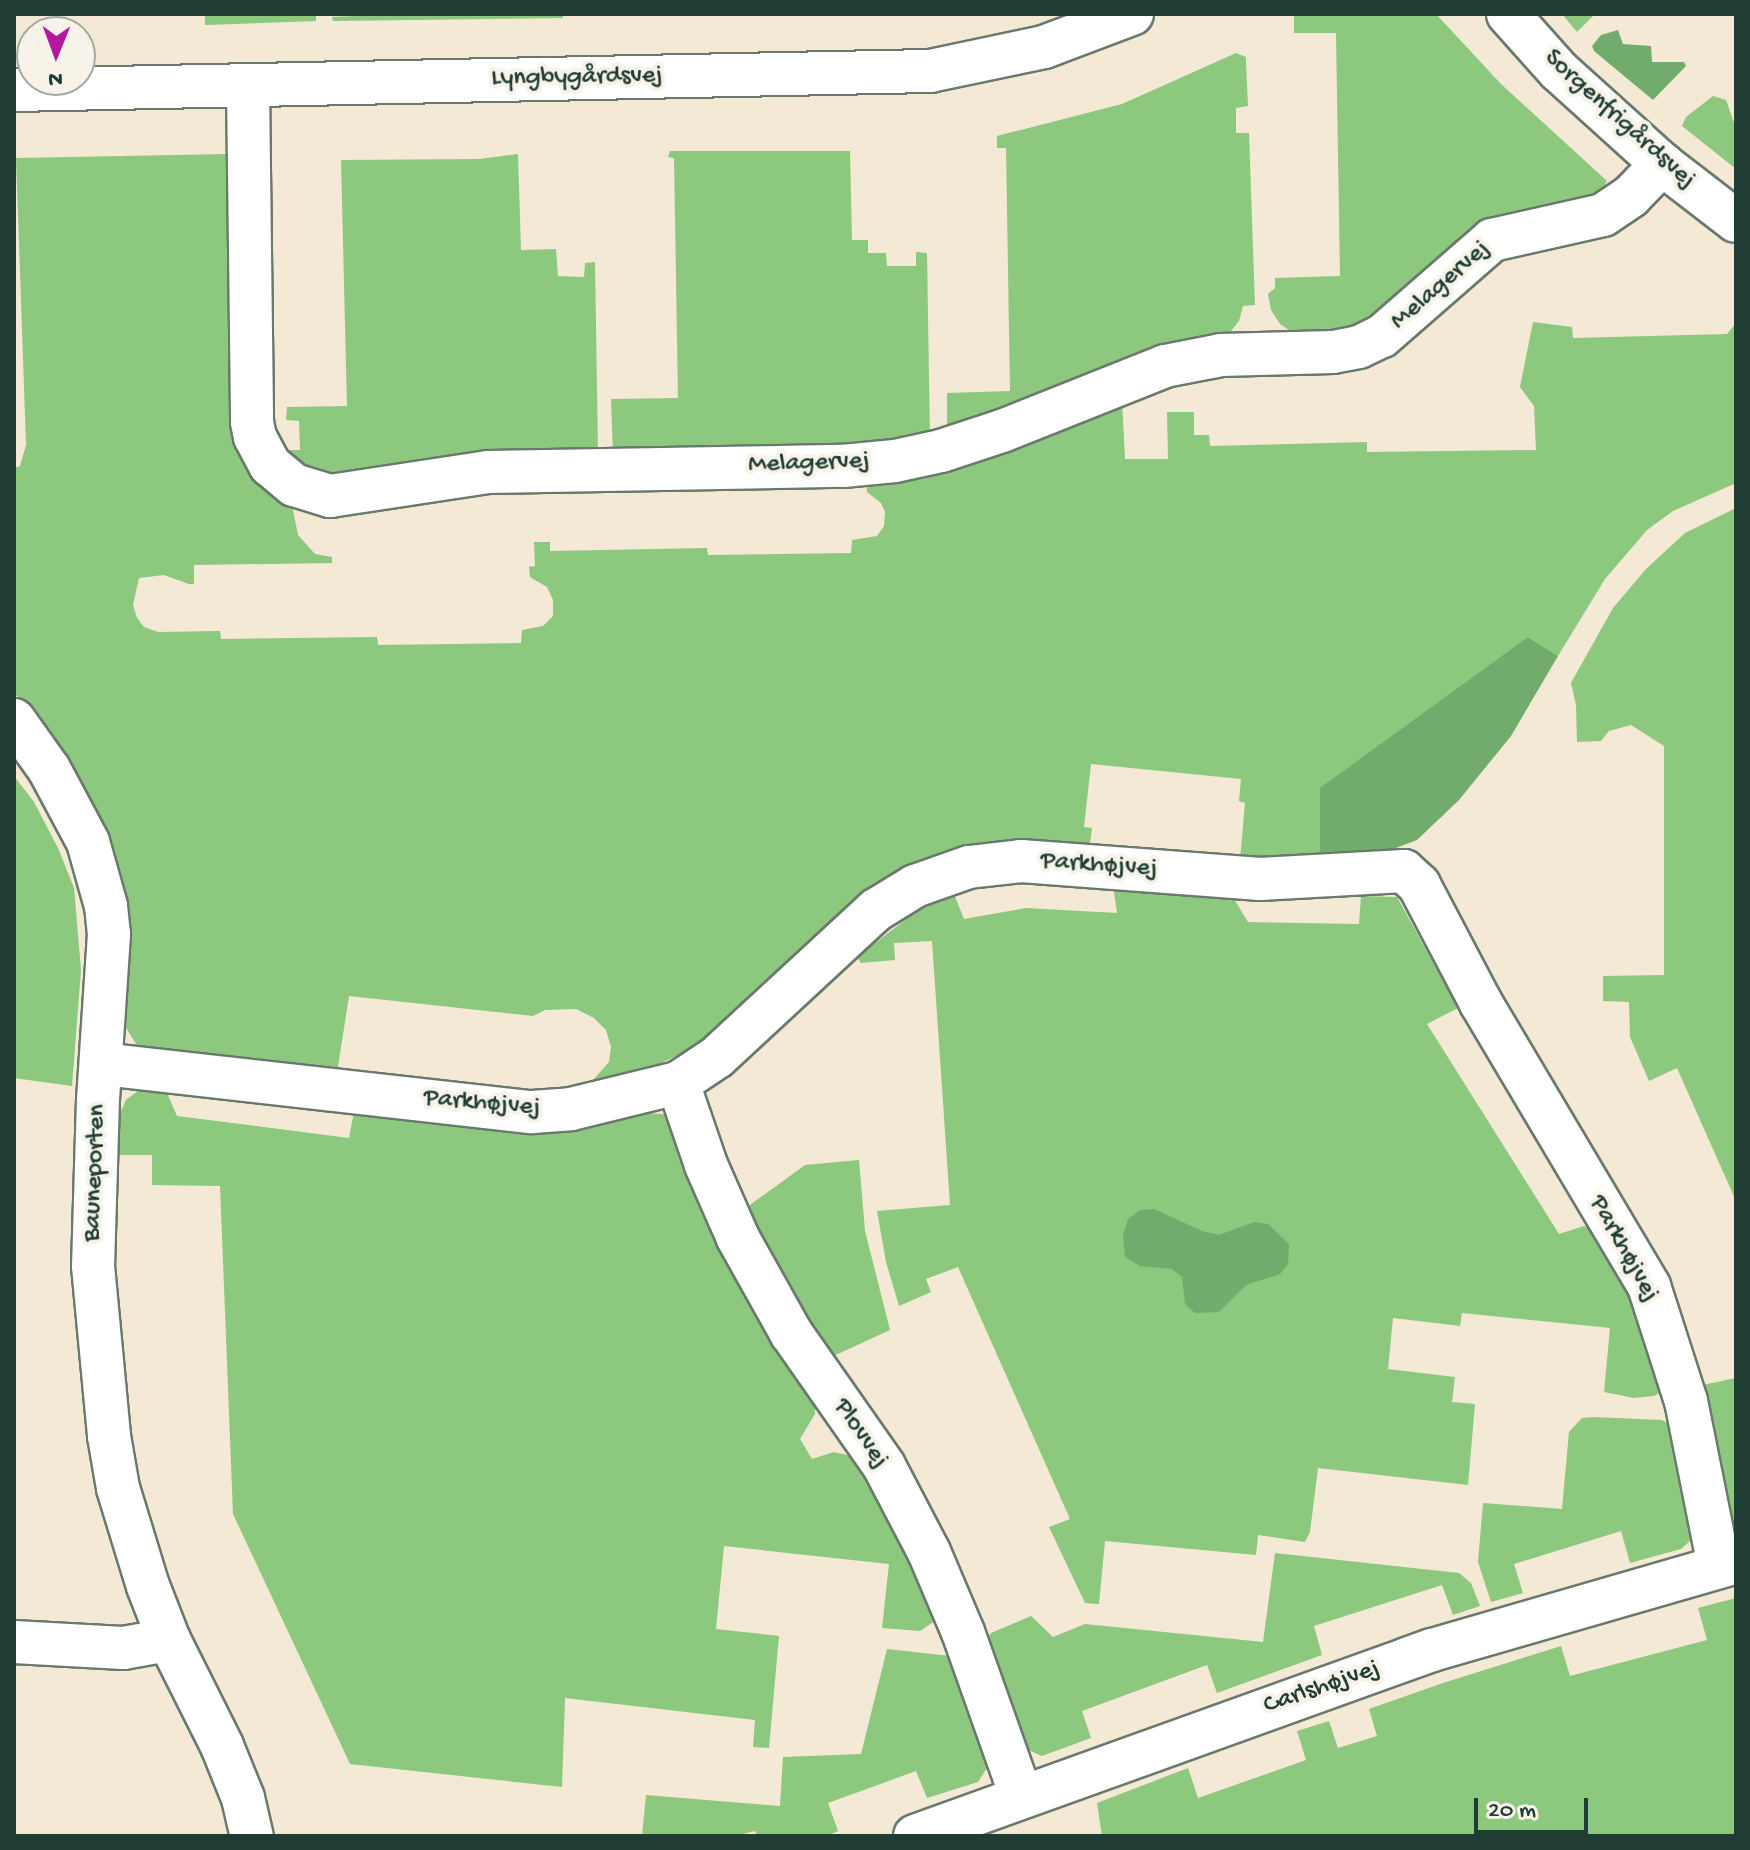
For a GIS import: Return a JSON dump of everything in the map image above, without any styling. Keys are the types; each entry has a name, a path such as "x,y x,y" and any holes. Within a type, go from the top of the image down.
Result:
{"street":[{"name":"Lyngbygårdsvej","path":"14,90 930,71 1044,47 1132,14"},
{"name":"Sorgenfrigårdsvej","path":"1508,14 1559,71 1662,164 1736,221"},
{"name":"Melagervej","path":"248,86 252,422 255,437 270,465 294,485 330,496 488,472 843,466 895,461 941,451 1002,431 1165,366 1221,355 1333,352 1359,347 1382,336 1492,240 1603,215 1631,196 1662,164"},
{"name":"Bauneporten","path":"14,720 49,769 88,842 99,873 109,934 98,1099 93,1266 109,1436 131,1537 169,1640 222,1746 243,1798 252,1836"},
{"name":"Parkhøjvej","path":"102,1064 532,1112 610,1102 678,1083 717,1057 876,910 915,886 969,867 1021,861 1260,879 1404,871 1419,885 1481,1003 1649,1286 1686,1401 1728,1564"},
{"name":"Plovvej","path":"678,1083 706,1165 751,1262 791,1333 884,1466 929,1552 963,1632 1021,1796"},
{"name":"Carlshøjvej","path":"915,1836 1432,1650 1728,1564"},
{"path":"14,1642 123,1648 169,1640"}],"green space":[{"path":"205,14 316,14 316,21 205,25"},
{"path":"563,14 563,18 333,21 332,17"},
{"path":"1294,14 1436,14 1501,84 1607,181 1594,202 1370,327 1296,335 1280,324 1271,310 1268,294 1275,288 1275,278 1340,276 1336,33 1294,33"},
{"path":"1562,14 1595,14 1577,32"},
{"path":"1618,30 1623,44 1651,46 1652,62 1684,62 1686,66 1653,100 1594,51 1592,46 1601,35"},
{"path":"1236,53 1246,57 1248,106 1236,108 1236,133 1249,133 1255,305 1243,306 1239,321 1227,336 947,433 947,393 1010,391 1006,148 997,148 997,136 1122,104"},
{"path":"1713,96 1726,100 1736,129 1736,169 1682,126 1686,117"},
{"path":"670,151 850,151 852,240 868,240 868,253 886,253 887,266 916,266 916,252 927,253 930,440 613,455 611,399 678,398 674,158 668,157"},
{"path":"229,154 234,389 293,510 298,535 315,554 332,557 332,563 194,565 194,584 164,575 139,578 133,605 137,618 144,627 158,632 220,631 221,639 377,637 378,645 521,643 522,630 543,626 553,616 553,600 547,587 530,577 529,567 535,566 534,542 550,542 550,551 707,548 708,555 851,553 852,540 877,536 884,526 885,512 881,503 867,492 866,479 1122,400 1125,459 1168,459 1167,412 1194,412 1194,435 1209,435 1210,446 1367,442 1367,452 1536,450 1534,406 1520,387 1533,322 1572,327 1573,338 1727,334 1736,323 1736,483 1673,511 1647,530 1605,579 1558,656 1528,637 1320,859 1240,860 1245,803 1239,801 1241,779 1091,764 1084,827 1092,828 1090,844 1014,839 949,854 770,985 694,1047 637,1075 581,1090 581,1085 593,1080 609,1062 611,1047 606,1030 594,1018 576,1009 545,1010 533,1016 349,996 337,1073 138,1047 126,1028 129,950 126,909 39,727 14,692 14,468 20,466 26,445 16,158"},
{"path":"518,154 521,250 556,249 558,276 584,277 585,263 595,262 598,453 335,480 289,461 288,450 300,450 299,421 286,420 287,407 347,406 341,160 479,159"},
{"path":"1736,508 1736,1201 1677,1068 1649,1081 1630,1037 1629,1002 1603,1001 1603,976 1664,975 1664,746 1631,725 1609,731 1601,741 1577,742 1576,705 1571,683 1613,608 1646,569 1685,533"},
{"path":"1528,637 1558,656 1511,736 1459,800 1417,840 1377,855 1320,859 1320,788"},
{"path":"14,776 34,802 74,888 81,970 72,1086 14,1078"},
{"path":"1113,885 1234,899 1248,922 1359,924 1361,896 1397,897 1458,1008 1427,1024 1559,1234 1584,1226 1600,1233 1655,1337 1664,1388 1661,1392 1634,1398 1604,1392 1610,1328 1462,1313 1460,1326 1393,1318 1388,1369 1455,1377 1452,1402 1475,1404 1468,1485 1318,1468 1310,1532 1305,1542 1258,1535 1256,1555 1105,1541 1099,1604 1085,1603 1049,1527 1070,1519 958,1267 926,1279 931,1292 899,1306 886,1262 877,1211 950,1205 932,941 894,943 895,960 861,963 857,957 918,910 954,894 964,919 1026,908 1117,913"},
{"path":"139,1090 167,1093 177,1116 349,1138 354,1112 572,1129 644,1113 663,1114 671,1120 815,1400 815,1414 800,1439 812,1459 834,1452 851,1456 864,1467 937,1613 935,1621 920,1631 882,1628 889,1564 724,1546 716,1629 779,1636 769,1748 753,1747 755,1720 565,1698 562,1787 350,1764 233,1514 220,1186 152,1185 152,1155 117,1155 121,1111 126,1100"},
{"path":"859,1160 865,1231 890,1330 827,1359 760,1249 747,1207 805,1165"},
{"path":"1154,1209 1202,1231 1219,1235 1254,1222 1268,1224 1289,1244 1288,1264 1280,1274 1246,1285 1219,1312 1195,1313 1185,1304 1182,1277 1172,1269 1140,1266 1125,1257 1123,1236 1128,1219 1140,1210"},
{"path":"1736,1378 1736,1527 1730,1520 1698,1386"},
{"path":"1582,1418 1662,1420 1673,1426 1693,1533 1691,1540 1681,1549 1630,1563 1621,1531 1514,1564 1523,1593 1491,1602 1478,1562 1483,1503 1562,1509 1569,1432"},
{"path":"1275,1553 1459,1573 1471,1583 1480,1606 1453,1615 1442,1585 1314,1626 1322,1655 1217,1693 1207,1665 1082,1711 1091,1738 1042,1756 1024,1748 987,1639 991,1633 1031,1616 1053,1637 1085,1624 1263,1642"},
{"path":"1736,1598 1736,1836 1102,1836 1097,1803 1188,1768 1198,1798 1306,1760 1297,1731 1329,1721 1338,1748 1377,1736 1369,1709 1561,1646 1570,1676 1707,1640 1698,1608"},
{"path":"887,1649 950,1656 989,1765 978,1782 927,1798 916,1771 828,1803 838,1831 827,1836 757,1836 755,1831 735,1836 642,1836 646,1795 780,1806 783,1757 861,1754"}]}
